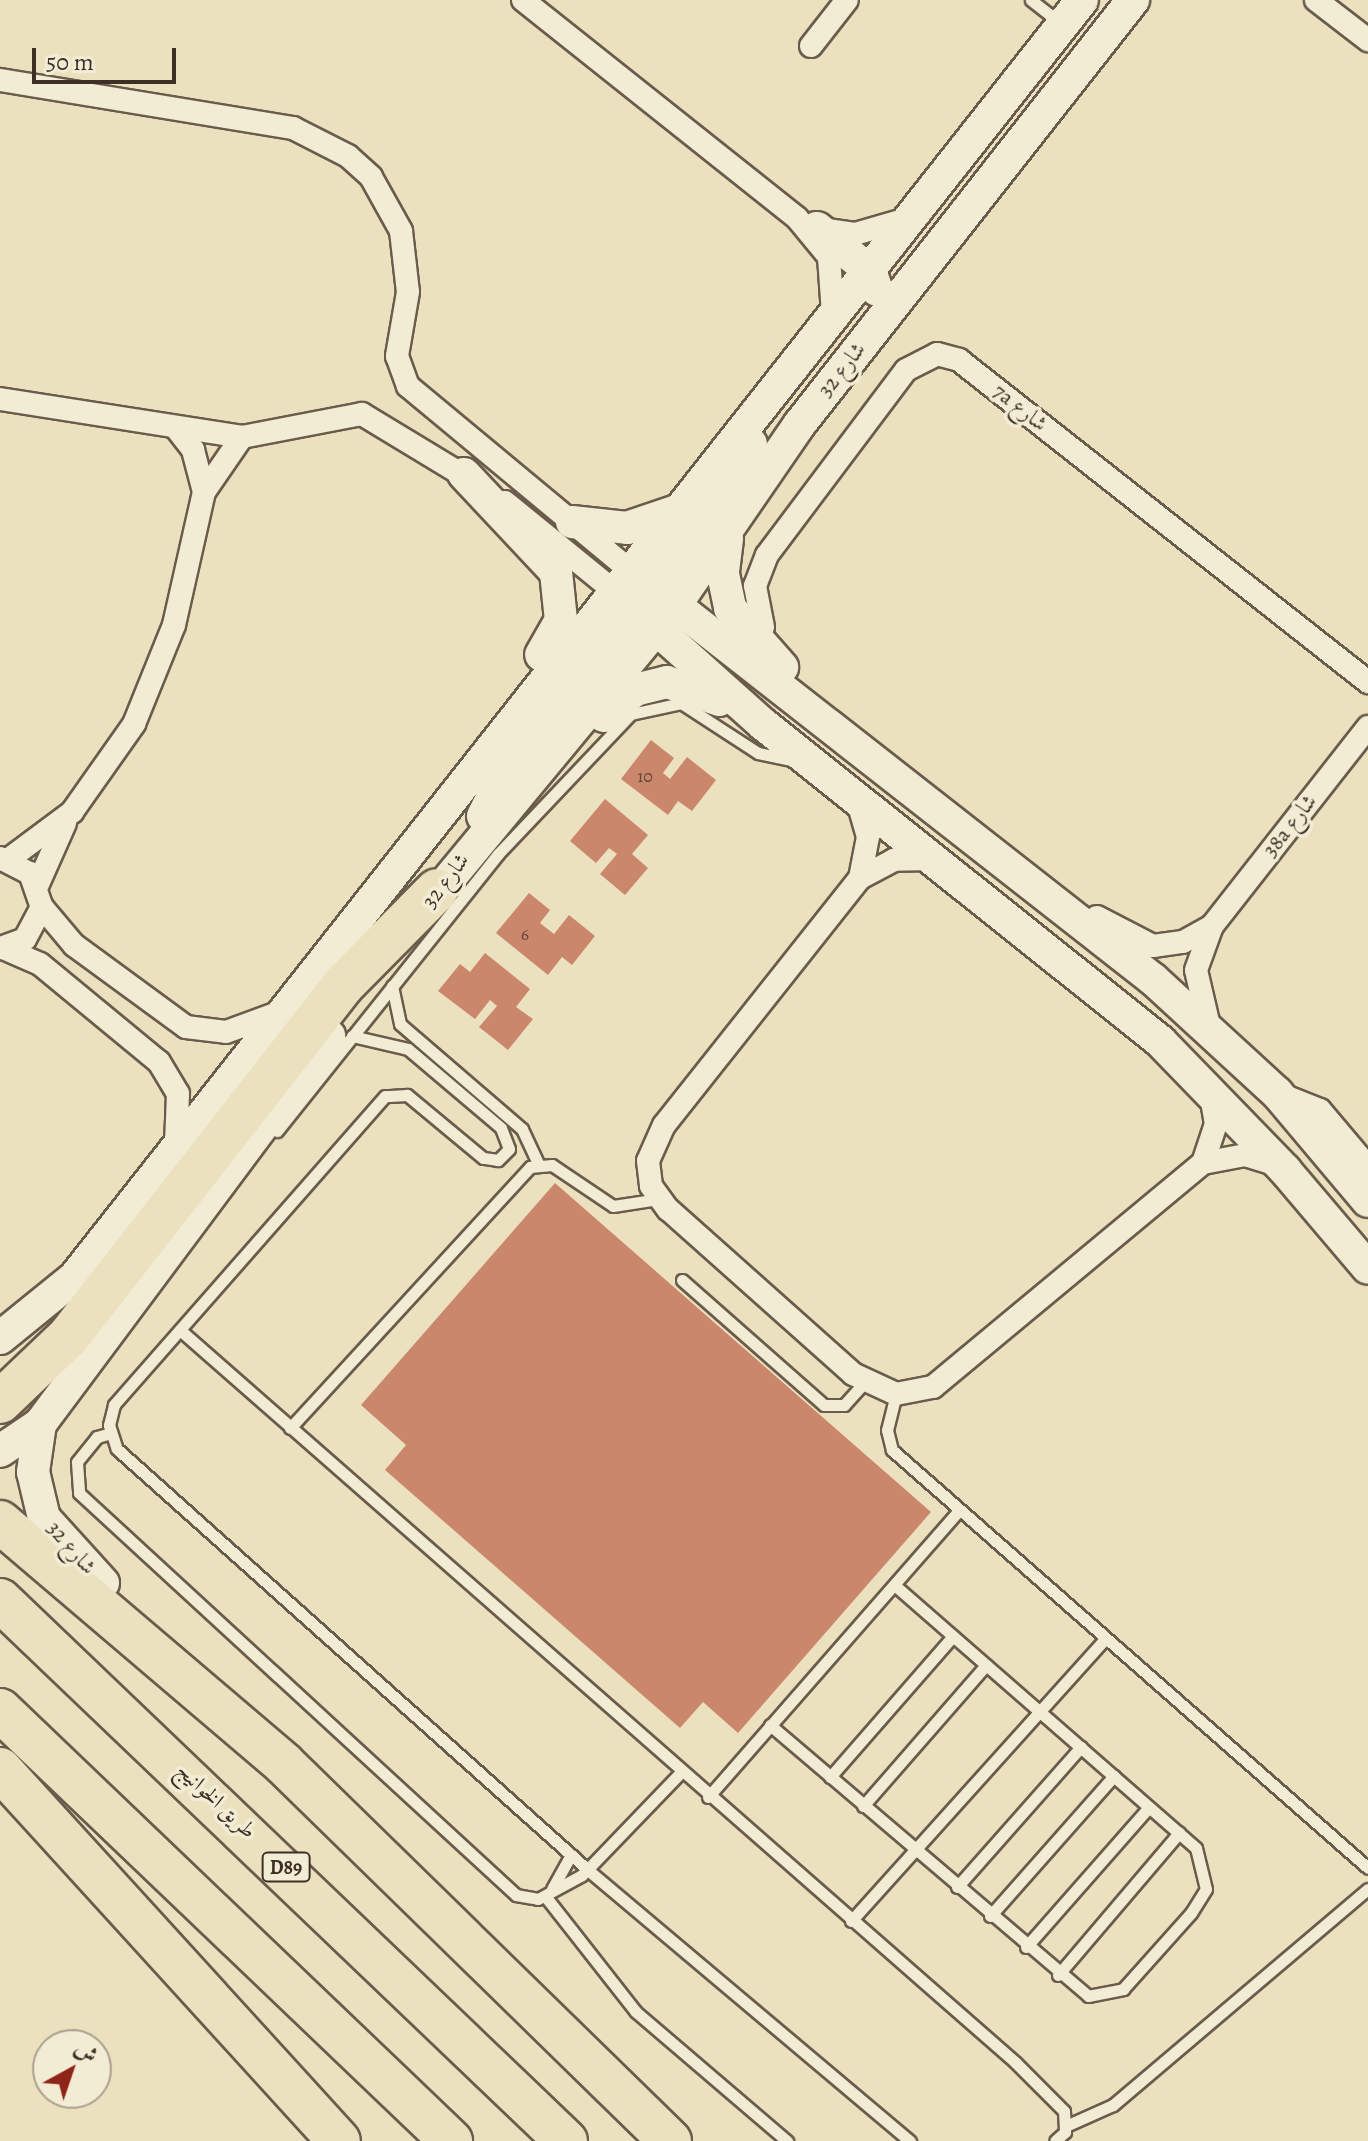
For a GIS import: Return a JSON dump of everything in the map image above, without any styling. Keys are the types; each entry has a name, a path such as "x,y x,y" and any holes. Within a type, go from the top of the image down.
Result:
{"highway":[{"path":"0,1402 69,1336 360,966 437,890"},
{"path":"0,1522 283,1763 670,2141"},
{"name":"طريق الخوانيج","path":"0,1600 566,2141"},
{"path":"0,1710 451,2141"},
{"path":"0,1769 339,2141"}],"street":[{"path":"523,0 870,271 874,302 812,383 799,425"},
{"path":"811,46 847,0"},
{"name":"شارع 32","path":"283,1763 230,1697 56,1538 36,1495 40,1424 174,1238 437,890 541,767 643,600 679,510 780,388 1082,0"},
{"name":"شارع 32","path":"0,1338 50,1304 511,716 643,600 727,539 799,425 1133,0"},
{"path":"1316,0 1368,40"},
{"path":"0,80 279,125 348,156 371,177 401,231 408,292 397,356 408,386 572,522 764,725 934,859 1206,1084 1285,1170 1368,1268"},
{"path":"807,223 855,234 915,216"},
{"path":"807,223 829,257 832,319"},
{"name":"7a شارع","path":"763,627 755,586 767,555 906,370 937,354 959,360 1368,682"},
{"path":"481,836 496,786 724,496 780,388"},
{"path":"0,399 242,437 362,414 464,474 852,743 1031,883 1212,1033 1277,1093 1368,1201"},
{"path":"176,428 193,450 204,492"},
{"path":"2,948 34,930 42,907 38,884 72,812 150,692 204,492 242,437"},
{"path":"464,474 547,557 562,588 555,634 522,681 511,716"},
{"path":"572,522 627,528 679,510"},
{"path":"727,539 725,591 738,624 852,743"},
{"path":"541,767 574,751 622,698 651,684 699,688 764,725"},
{"name":"38a شارع","path":"1212,1033 1196,985 1212,926 1368,727"},
{"path":"856,797 868,837 860,878"},
{"path":"38,884 4,859 72,812"},
{"path":"934,859 894,860 860,878 656,1136 649,1174 659,1199 864,1383 896,1394 948,1376 1203,1163 1245,1155 1285,1170"},
{"name":"38a شارع","path":"1031,883 1138,943 1183,942 1212,926"},
{"path":"42,907 74,945 186,1027 236,1031 283,1010"},
{"path":"2,948 40,964 159,1062 181,1112 174,1149"},
{"path":"1203,1163 1216,1124 1206,1084"},
{"path":"1277,1093 1320,1110 1368,1167"},
{"path":"0,1353 50,1304"},
{"path":"0,1451 40,1424"}],"lane":[{"path":"1031,0 1062,25"},
{"path":"174,1238 231,1184 498,854 642,707 693,707 758,753 812,763"},
{"path":"392,985 400,1024 522,1129 538,1163"},
{"path":"352,1036 408,1049 501,1128 509,1149 498,1160 483,1158 400,1092 385,1096 114,1405 111,1433 128,1462 571,1855 910,2141"},
{"path":"538,1163 552,1165 602,1203 659,1199"},
{"path":"290,1428 538,1163"},
{"path":"682,1280 824,1405 844,1405 864,1383"},
{"path":"180,1330 680,1773 1015,2062 1064,2111 1068,2125"},
{"path":"896,1394 887,1430 892,1450 1368,1868"},
{"path":"111,1433 97,1437 77,1462 79,1493 516,1895 549,1893 588,1870 680,1773"},
{"path":"708,1797 959,1510"},
{"path":"770,1725 1058,1975 1088,1996 1112,1995 1191,1913 1207,1874 1196,1848 894,1585"},
{"path":"830,1777 953,1636"},
{"path":"851,1921 1105,1639"},
{"path":"863,1806 986,1665"},
{"path":"957,1887 1081,1747"},
{"path":"990,1916 1114,1776"},
{"path":"1026,1947 1149,1807"},
{"path":"1058,1975 1179,1833"},
{"path":"549,1893 571,1855"},
{"path":"1055,2141 1068,2125 1113,2105 1368,1889"},
{"path":"549,1893 636,2012 787,2141"}],"building":[{"path":"651,740 674,758 663,773 670,779 687,757 716,780 692,811 678,801 668,815 621,779"},
{"path":"605,799 648,835 632,854 648,868 625,895 600,874 617,854 609,848 596,863 570,841"},
{"path":"529,893 550,910 540,923 554,934 569,915 595,936 572,965 562,957 548,975 496,933"},
{"path":"485,953 530,989 516,1007 533,1019 508,1050 479,1027 497,1006 490,1000 475,1019 438,991 460,964 470,972"},
{"path":"555,1183 931,1512 738,1733 703,1702 680,1728 385,1470 406,1445 361,1405"}]}
